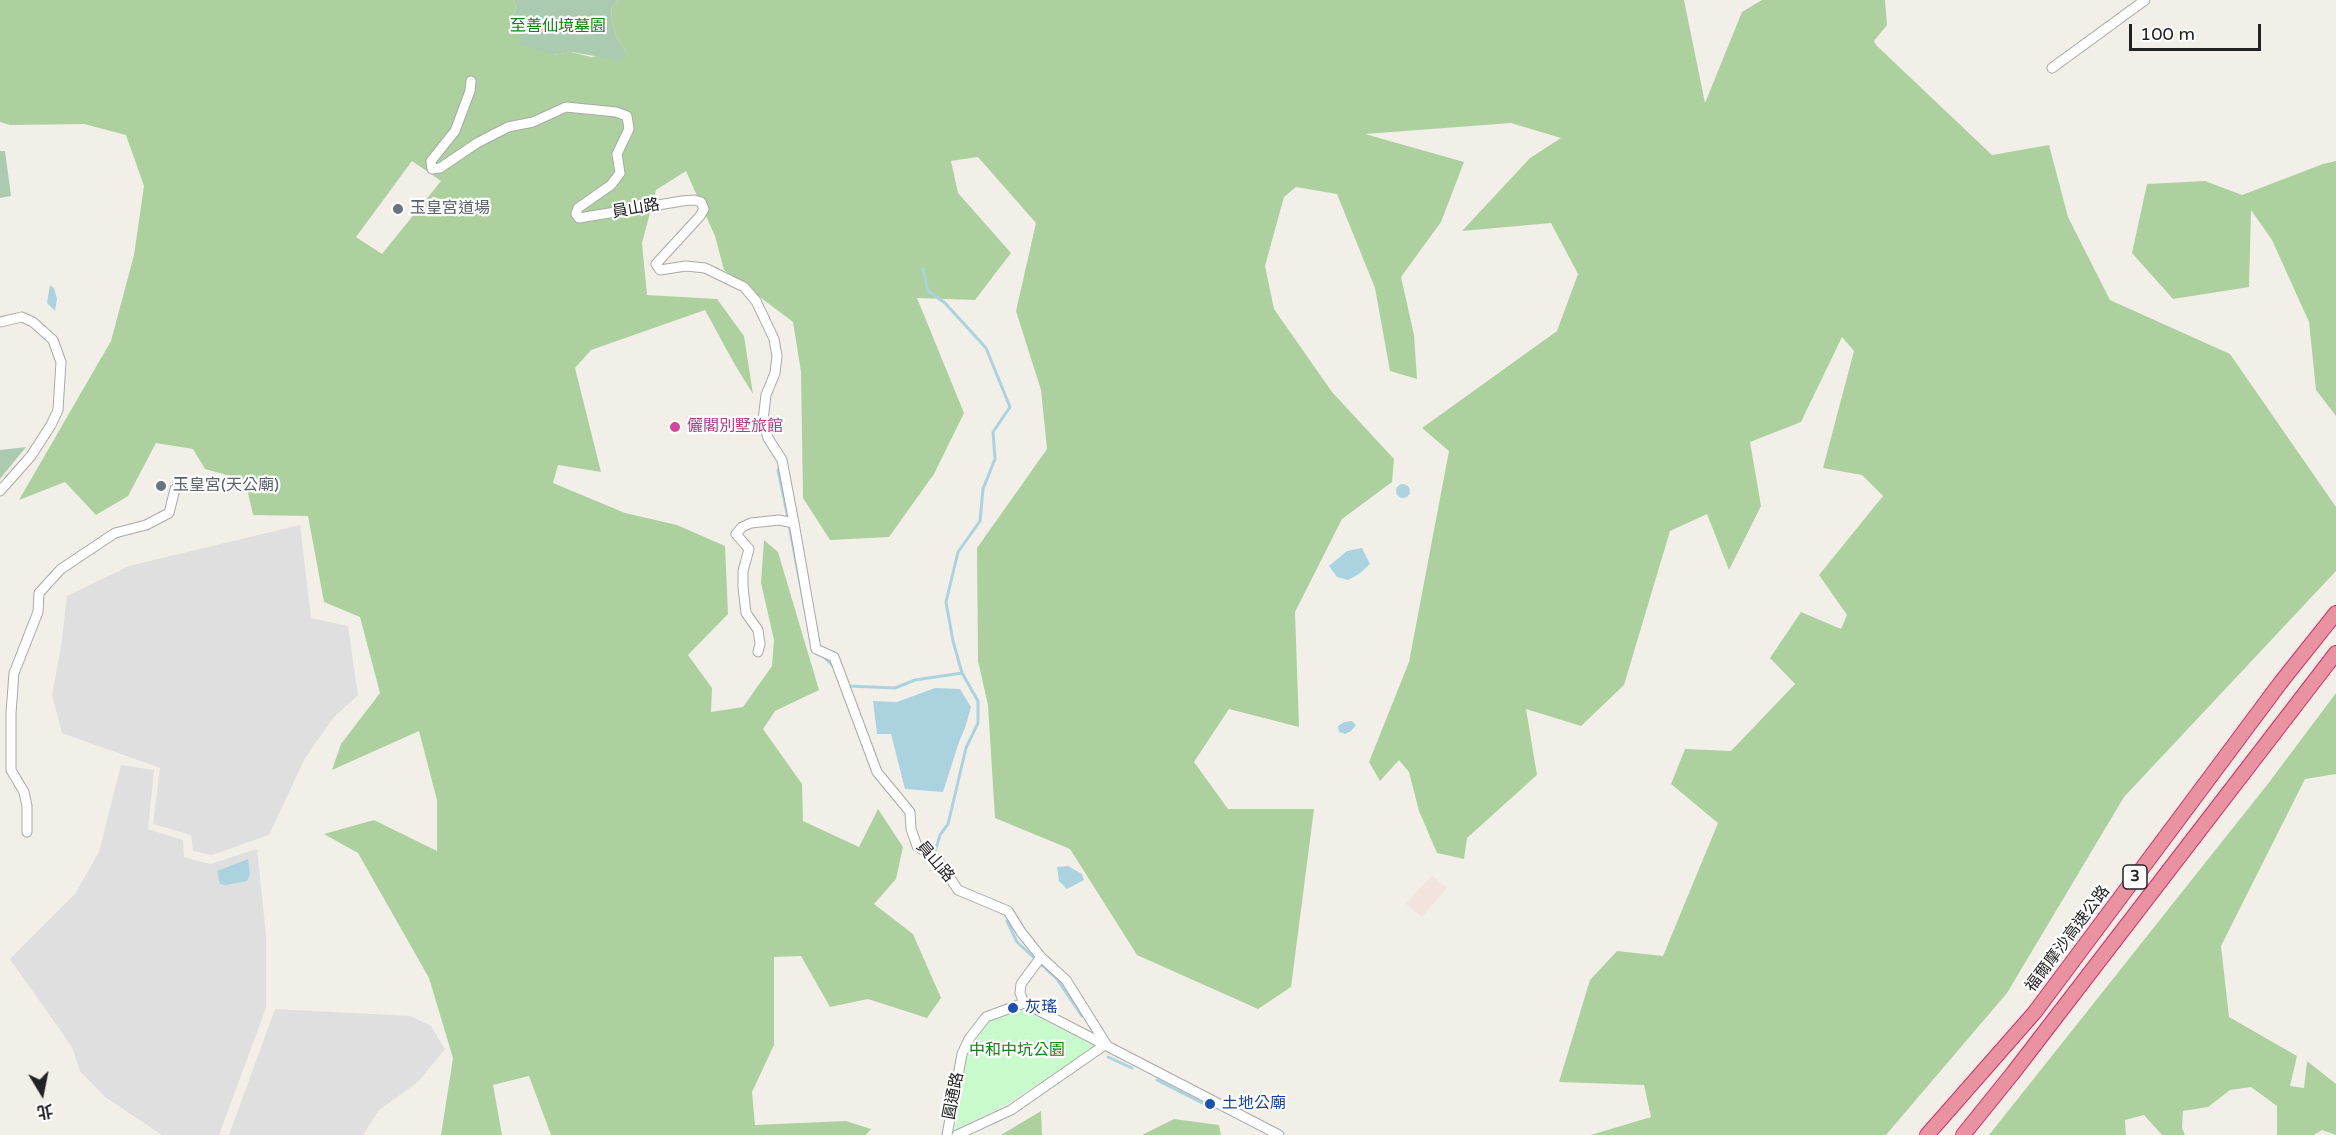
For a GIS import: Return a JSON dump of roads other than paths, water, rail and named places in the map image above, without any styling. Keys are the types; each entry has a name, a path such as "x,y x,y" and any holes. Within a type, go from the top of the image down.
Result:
{"highway":[{"name":"福爾摩沙高速公路","path":"1927,1135 2035,1012 2281,682 2336,613"},
{"name":"3","path":"1963,1135 2336,652"}],"street":[{"path":"2052,68 2145,0"},
{"name":"員山路","path":"471,81 466,103 455,130 431,161 432,169 445,165 477,142 508,127 533,122 566,107 616,112 627,116 629,129 617,154 620,173 611,185 578,208 576,214 579,218 682,201 701,202 704,209 700,216 656,264 660,270 686,266 705,268 744,287 756,301 774,339 777,356 775,373 765,395 763,420 768,438 782,460 816,649 834,657 877,772 910,812 911,829 917,846 938,860 958,890 1008,911 1038,960 1066,980 1106,1044"},
{"path":"0,321 22,317 33,322 53,340 61,362 57,410 51,425 31,456 0,491"},
{"path":"27,832 27,806 24,792 11,770 11,713 14,673 38,612 39,593 61,569 115,533 146,525 169,513 175,489"},
{"path":"758,652 760,644 758,630 746,613 742,586 743,571 749,549 735,534 742,527 751,523 779,520 794,523"},
{"path":"1038,960 1021,984 1020,993 1023,1003 1279,1135"},
{"name":"圓通路","path":"947,1135 962,1054 969,1039 986,1017 1023,1003"},
{"path":"957,1135 1011,1110 1106,1044"}],"water":[{"path":"50,285 54,288 57,299 55,311 47,303"},
{"path":"1403,484 1408,486 1410,491 1408,496 1403,498 1398,496 1396,491 1398,486"},
{"path":"1362,548 1370,564 1348,580 1337,577 1329,566 1347,551"},
{"path":"935,688 960,689 971,707 965,728 943,792 905,789 891,734 877,734 873,701 897,702"},
{"path":"1352,721 1356,725 1351,731 1345,734 1339,732 1338,726"},
{"path":"248,859 250,874 247,881 220,884 217,871"},
{"path":"1068,866 1082,874 1084,880 1067,889 1059,881 1057,867"}],"waterway":[{"path":"923,269 928,291 945,303 986,348 1010,407 993,432 995,459 983,489 980,521 958,552 946,602 962,673 978,701 978,723 966,748 948,824 940,835 934,855"},
{"path":"778,470 788,518"},
{"path":"789,525 809,630"},
{"path":"824,657 834,667"},
{"path":"847,684 848,686 895,688 915,680 962,673"},
{"path":"1007,921 1017,942 1057,979 1082,1016"},
{"path":"1108,1057 1132,1068"},
{"path":"1157,1080 1214,1109"}],"place":[{"name":"玉皇宮道場","path":"398,209"},
{"name":"儷閣別墅旅館","path":"675,427"},
{"name":"玉皇宮(天公廟)","path":"161,486"},
{"name":"灰瑤","path":"1013,1008"},
{"name":"土地公廟","path":"1210,1104"}],"park label":[{"name":"至善仙境墓園","path":"558,27"},
{"name":"中和中坑公園","path":"1017,1051"}]}
